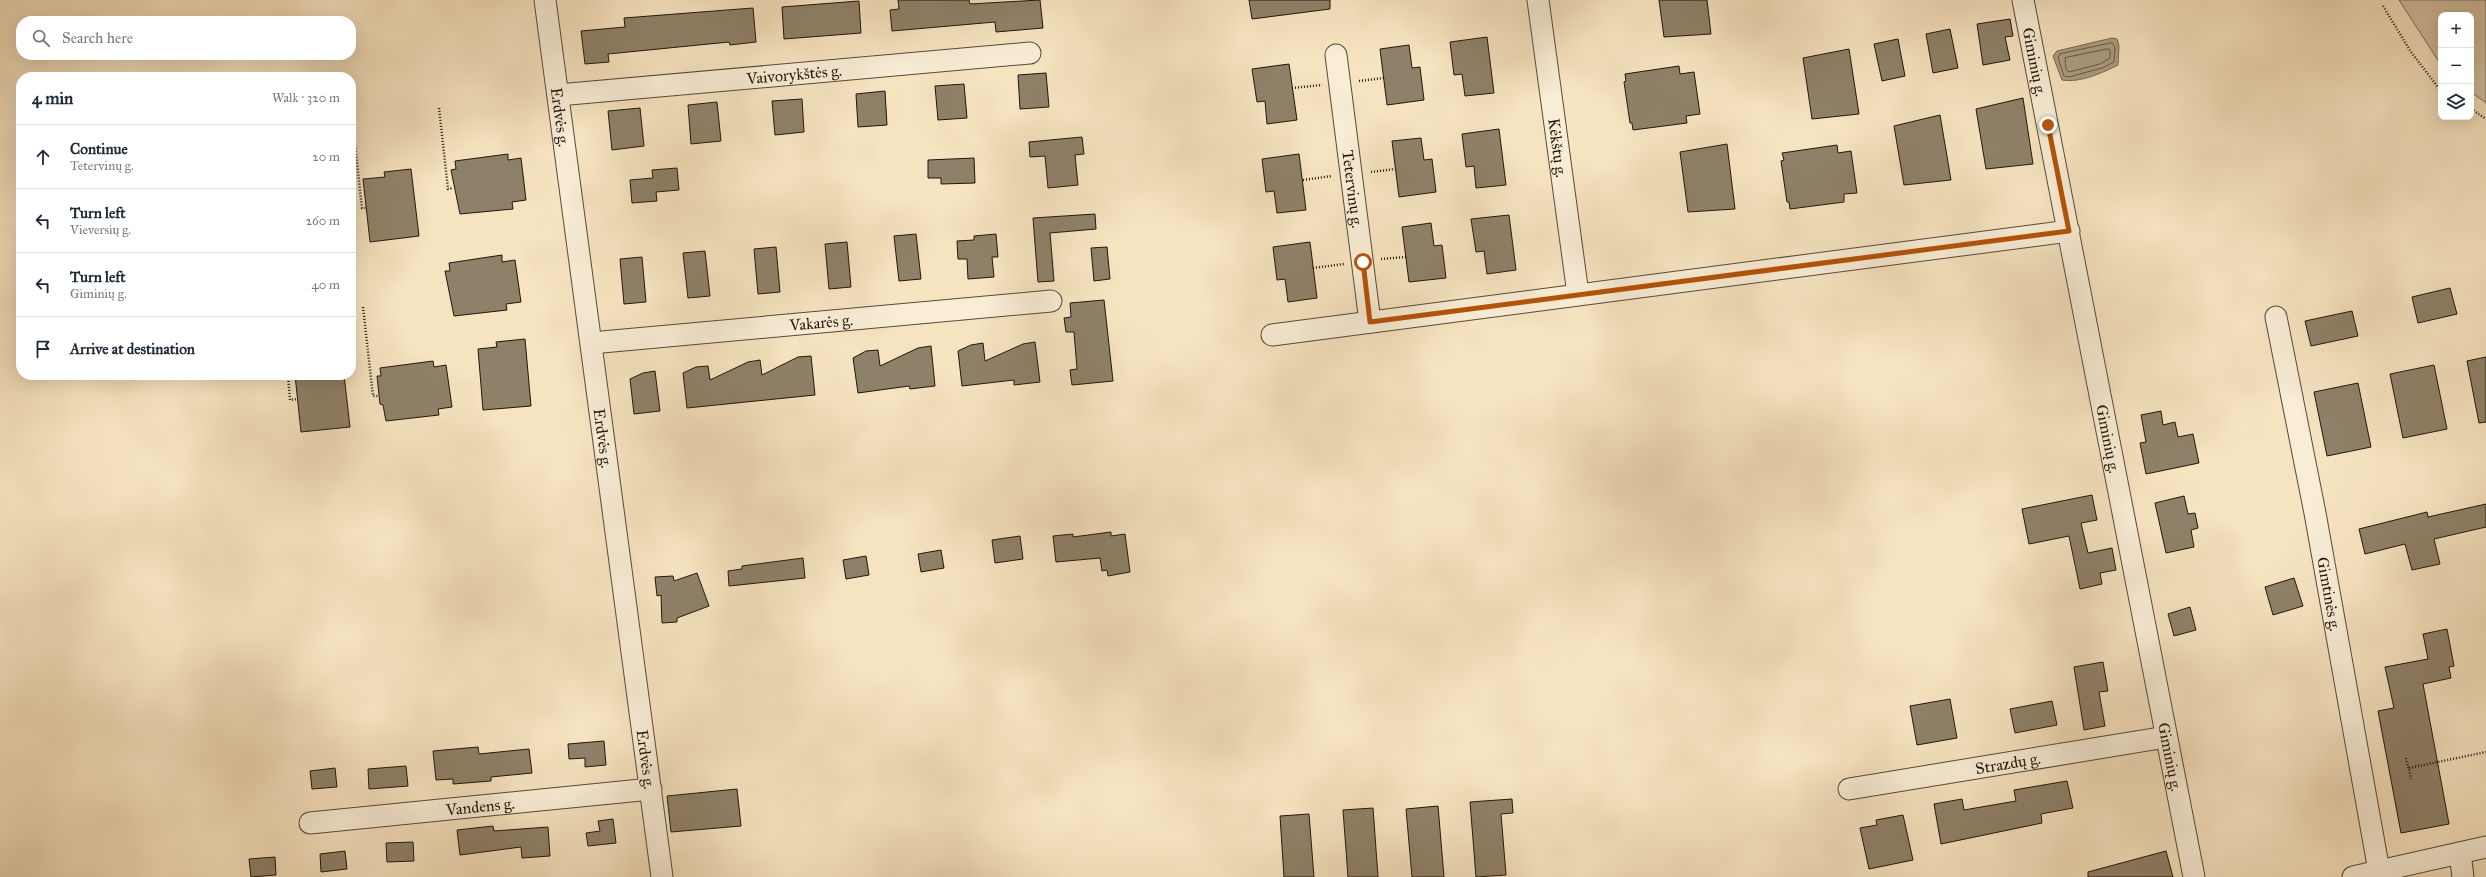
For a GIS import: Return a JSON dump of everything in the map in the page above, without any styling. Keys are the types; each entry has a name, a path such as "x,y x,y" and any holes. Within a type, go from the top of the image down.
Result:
{"street":[{"name":"Erdvės g.","path":"545,0 662,877"},
{"name":"Kėkštų g.","path":"1538,0 1578,294"},
{"name":"Giminių g.","path":"2023,0 2194,877"},
{"name":"Vaivorykštės g.","path":"558,95 1030,53"},
{"name":"Tetervinų g.","path":"1336,55 1370,322"},
{"path":"1272,335 2069,231"},
{"name":"Vakarės g.","path":"591,343 1051,301"},
{"name":"Gimtinės g.","path":"2276,316 2315,513 2379,871"},
{"name":"Strazdų g.","path":"1849,789 2166,737"},
{"name":"Vandens g.","path":"310,822 651,789"},
{"path":"2353,877 2486,846"},
{"path":"2460,853 2463,877"}],"path":[{"path":"2383,6 2410,52 2438,87"},
{"path":"439,108 448,189 453,188"},
{"path":"2474,111 2486,119"},
{"path":"356,154 362,208 366,208"},
{"path":"363,307 373,396 379,396"},
{"path":"288,380 290,400 297,399"},
{"path":"2409,768 2486,752"},
{"path":"2406,758 2411,779"}],"shaded area":[{"path":"2399,0 2486,0 2486,103 2474,94 2474,12 2438,12 2438,60"}],"water":[{"path":"2112,38 2117,39 2119,46 2118,65 2083,79 2069,81 2062,80 2053,56 2057,51"}],"building":[{"path":"898,0 969,0 970,4 1040,0 1043,28 996,32 995,22 892,31 890,10 899,9"},
{"path":"1249,0 1330,0 1330,9 1252,19"},
{"path":"1659,0 1707,0 1711,34 1664,37"},
{"path":"859,1 861,33 784,39 782,7"},
{"path":"753,8 756,42 730,45 729,42 608,54 609,62 585,64 581,31 625,27 624,18"},
{"path":"2010,19 2013,36 2005,37 2010,60 1983,65 1977,24"},
{"path":"1950,29 1958,68 1933,73 1926,34"},
{"path":"1487,37 1494,93 1465,96 1462,74 1454,75 1450,42"},
{"path":"1898,39 1905,76 1882,81 1874,44"},
{"path":"1409,45 1412,68 1420,67 1424,100 1387,105 1380,49"},
{"path":"1849,49 1859,114 1812,119 1803,58"},
{"path":"1289,64 1297,120 1267,124 1265,101 1257,102 1252,69"},
{"path":"1679,66 1680,74 1694,72 1700,114 1686,116 1687,123 1633,130 1632,123 1630,123 1624,82 1626,81 1625,74"},
{"path":"1046,73 1049,107 1020,109 1018,75"},
{"path":"964,84 967,118 938,120 935,86"},
{"path":"885,91 887,125 858,127 856,94"},
{"path":"2023,98 2033,164 1986,169 1976,109"},
{"path":"802,99 804,132 775,135 772,101"},
{"path":"717,102 721,141 691,144 688,105"},
{"path":"640,108 644,146 612,150 608,111"},
{"path":"1940,115 1951,180 1904,185 1894,126"},
{"path":"1499,129 1506,185 1476,188 1474,166 1466,167 1462,134"},
{"path":"1082,137 1084,154 1075,155 1078,185 1048,188 1045,156 1030,157 1029,142"},
{"path":"1421,138 1424,160 1432,159 1436,192 1399,197 1392,141"},
{"path":"1727,144 1735,209 1688,212 1680,152"},
{"path":"1837,145 1838,153 1851,151 1857,193 1844,194 1844,202 1790,209 1789,202 1787,202 1781,161 1784,160 1782,153"},
{"path":"508,154 508,160 521,158 526,200 512,202 513,209 460,214 451,170 456,169 455,161"},
{"path":"1299,154 1306,210 1277,213 1274,191 1266,192 1262,159"},
{"path":"974,158 975,183 941,184 941,178 928,178 928,160"},
{"path":"677,168 679,190 656,192 657,201 632,203 630,180 653,178 652,170"},
{"path":"411,169 419,236 370,242 363,179 385,177 384,172"},
{"path":"1095,214 1096,229 1050,233 1054,281 1038,282 1033,218"},
{"path":"1509,215 1516,270 1487,274 1484,251 1476,252 1471,219"},
{"path":"1431,223 1434,246 1442,245 1446,278 1409,282 1402,227"},
{"path":"916,234 921,279 899,281 894,236"},
{"path":"996,234 998,257 992,257 994,277 968,279 967,259 958,259 957,241 974,240 974,236"},
{"path":"847,242 851,287 829,289 825,244"},
{"path":"1310,242 1317,298 1288,302 1285,279 1277,280 1273,247"},
{"path":"776,247 780,292 758,294 754,249"},
{"path":"1107,247 1110,279 1094,281 1091,248"},
{"path":"705,251 710,296 688,298 683,253"},
{"path":"502,255 502,262 515,260 521,302 506,304 507,310 454,316 445,271 450,271 449,263"},
{"path":"642,257 646,302 624,304 620,259"},
{"path":"2450,288 2457,314 2418,323 2412,297"},
{"path":"1104,300 1113,381 1072,385 1070,370 1077,369 1074,332 1066,332 1064,318 1071,317 1070,303"},
{"path":"2352,311 2358,336 2311,346 2305,321"},
{"path":"525,339 531,406 483,410 478,349 497,347 496,342"},
{"path":"1035,342 1040,382 1014,385 1014,380 962,386 958,351 971,345 983,343 985,361 1023,344"},
{"path":"931,346 935,386 910,389 909,386 858,393 853,358 866,351 878,350 880,366 918,348"},
{"path":"811,356 815,395 687,408 683,373 696,367 708,366 710,380 748,362 760,360 762,375 798,357"},
{"path":"2486,357 2486,422 2479,423 2467,361"},
{"path":"433,361 434,367 446,365 452,407 438,409 439,415 386,421 383,405 380,404 377,376 381,376 380,368"},
{"path":"2434,365 2447,429 2403,438 2390,374"},
{"path":"655,371 660,411 634,414 630,379 643,373"},
{"path":"296,380 345,380 350,427 301,432"},
{"path":"2358,383 2371,447 2327,456 2314,392"},
{"path":"2161,411 2163,425 2175,422 2178,437 2193,434 2199,463 2146,474 2140,443 2146,442 2141,415"},
{"path":"2092,495 2097,520 2081,523 2088,553 2112,548 2116,570 2100,573 2102,584 2080,589 2069,536 2029,544 2022,509"},
{"path":"2184,496 2188,514 2195,513 2198,528 2191,530 2194,547 2166,553 2155,503"},
{"path":"2486,504 2486,527 2434,539 2440,564 2412,570 2405,544 2365,554 2359,529 2427,512 2428,517"},
{"path":"1111,532 1111,536 1125,534 1130,572 1108,576 1107,570 1102,571 1100,558 1056,562 1053,536 1073,534 1073,537"},
{"path":"1020,536 1023,559 995,563 992,540"},
{"path":"941,550 944,568 921,572 918,554"},
{"path":"866,556 869,575 846,579 843,560"},
{"path":"803,558 805,578 729,586 728,571 742,569 742,566"},
{"path":"697,573 709,606 677,618 677,622 662,623 661,595 657,596 655,577 673,576 674,581"},
{"path":"2294,578 2303,606 2273,615 2265,587"},
{"path":"2190,607 2196,630 2174,636 2168,614"},
{"path":"2447,629 2454,666 2449,667 2451,678 2423,684 2449,824 2401,833 2378,711 2394,708 2385,667 2428,659 2423,634"},
{"path":"2103,662 2108,691 2099,692 2105,726 2084,730 2074,667"},
{"path":"1950,699 1957,738 1917,745 1910,706"},
{"path":"2052,701 2057,725 2015,733 2010,709"},
{"path":"604,741 606,765 585,767 585,758 569,759 568,744"},
{"path":"478,747 479,754 529,749 532,773 491,777 491,781 453,784 453,779 436,780 433,751"},
{"path":"406,766 408,786 369,789 368,769"},
{"path":"335,768 337,787 312,789 310,771"},
{"path":"2067,781 2073,808 2041,814 2042,823 1941,844 1934,804 1962,799 1964,810 2016,801 2014,790"},
{"path":"737,789 741,826 671,832 667,796"},
{"path":"1512,799 1513,813 1501,814 1506,875 1476,877 1470,802"},
{"path":"1438,806 1444,877 1412,877 1406,809"},
{"path":"1373,808 1378,877 1348,877 1343,810"},
{"path":"1309,814 1314,877 1284,877 1280,816"},
{"path":"1903,815 1913,860 1869,869 1860,828 1877,825 1876,820"},
{"path":"613,819 616,843 588,846 586,833 600,831 598,821"},
{"path":"493,826 494,831 548,827 550,856 522,858 521,847 460,855 457,830"},
{"path":"413,842 414,861 387,862 386,843"},
{"path":"345,851 347,869 321,872 320,854"},
{"path":"2166,851 2173,877 2088,877 2088,872"},
{"path":"275,857 276,875 251,877 249,859"}],"route":[{"path":"1363,262 1370,322 1771,268 2069,231 2048,125"}]}
